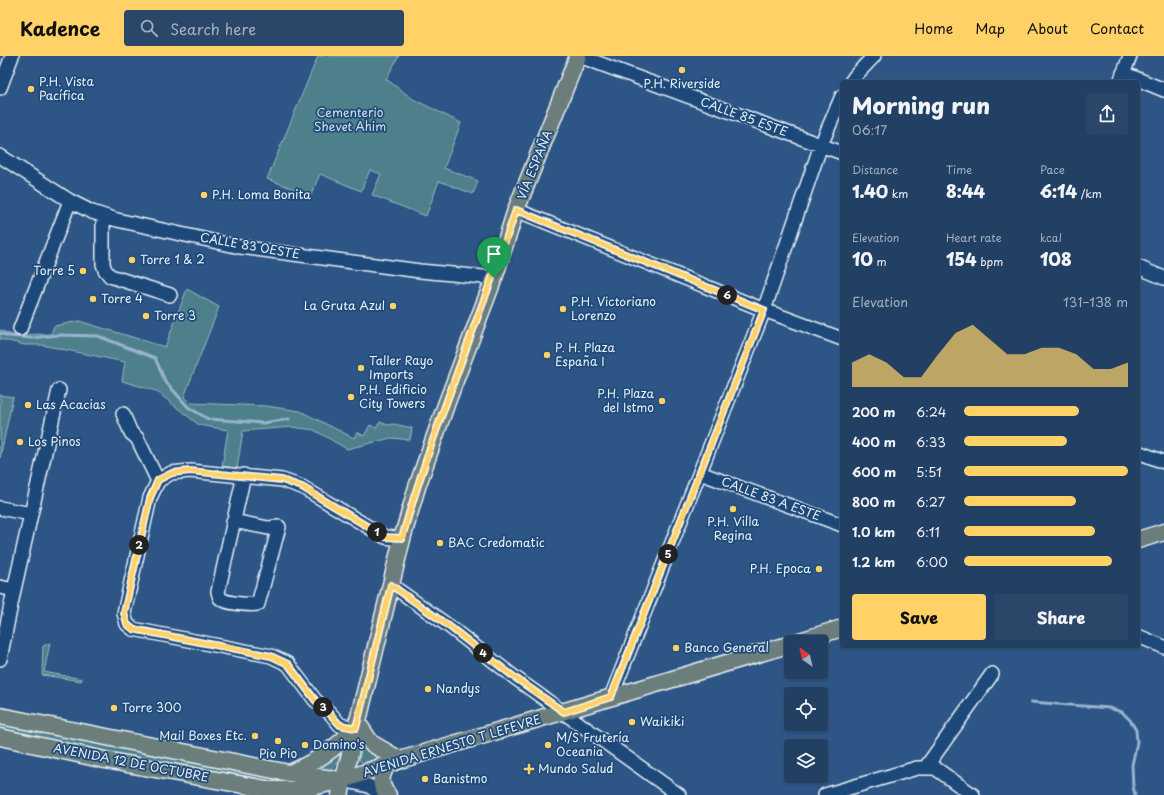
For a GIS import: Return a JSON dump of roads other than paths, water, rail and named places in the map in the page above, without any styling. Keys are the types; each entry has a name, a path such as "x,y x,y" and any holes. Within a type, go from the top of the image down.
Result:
{"main road":[{"name":"VÍA ESPAÑA","path":"342,788 402,538 417,487 447,402 494,278 516,210 578,56"},
{"path":"1140,539 1164,532"},
{"path":"819,635 840,629"},
{"name":"AVENIDA ERNESTO T LEFEVRE","path":"342,788 394,762 784,646"},
{"name":"AVENIDA 12 DE OCTUBRE","path":"0,716 290,773 342,788"},
{"path":"290,773 310,764 326,754 357,725 371,743 394,762 382,773 381,780 383,788 388,795"},
{"name":"AVENIDA 12 DE OCTUBRE","path":"0,737 105,760 276,792 302,793 342,788"}],"street":[{"path":"0,88 12,56"},
{"name":"CALLE 85 ESTE","path":"578,56 840,152"},
{"path":"852,80 874,56"},
{"path":"1122,78 1130,56"},
{"path":"1140,83 1164,90"},
{"path":"611,697 764,310 821,145 840,101"},
{"name":"CALLE 83 OESTE","path":"0,156 70,201 103,216 240,248 420,271 494,278"},
{"path":"20,329 70,201"},
{"path":"516,210 764,310 840,338"},
{"path":"103,216 103,264 105,270 110,276 170,295"},
{"path":"1140,268 1164,278"},
{"path":"0,659 59,390"},
{"path":"123,414 131,433 137,438 158,480"},
{"path":"1140,453 1164,462"},
{"path":"357,725 340,725 315,700 288,664 281,660 271,656 133,629 127,624 124,613 150,498 158,480 172,473 190,471 244,475 282,480 302,487 385,537 402,538"},
{"name":"CALLE 83 A ESTE","path":"700,473 840,524"},
{"path":"233,520 268,528 279,527 258,604 251,605 225,601 220,598 218,592 233,520 244,475"},
{"path":"0,508 31,514"},
{"path":"391,585 450,627 514,677 679,795"},
{"path":"0,587 14,590"},
{"path":"1140,637 1164,647"},
{"path":"926,767 992,674"},
{"path":"825,795 917,768 926,767 935,768 972,795"},
{"path":"342,788 369,786 381,795"}],"waterway":[{"path":"0,333 8,336 32,338 58,335 98,336 155,358 165,381 188,407 208,419 263,423 289,419"},
{"path":"1031,702 1109,708 1122,712 1130,720 1136,730 1137,742 1132,765 1135,795"}],"place":[{"name":"P.H. Riverside","path":"682,70"},
{"name":"P.H. Vista Pacífica","path":"31,89"},
{"name":"P.H. Loma Bonita","path":"204,195"},
{"name":"Torre 1 & 2","path":"132,260"},
{"name":"Torre 5","path":"83,271"},
{"name":"Torre 4","path":"93,299"},
{"name":"La Gruta Azul","path":"393,306"},
{"name":"P.H. Victoriano Lorenzo","path":"563,309"},
{"name":"Torre 3","path":"146,316"},
{"name":"P. H. Plaza España I","path":"547,355"},
{"name":"Taller Rayo Imports","path":"361,368"},
{"name":"P.H. Edificio City Towers","path":"351,397"},
{"name":"P.H. Plaza del Istmo","path":"662,401"},
{"name":"Las Acacias","path":"28,405"},
{"name":"Los Pinos","path":"20,442"},
{"name":"P.H. Villa Regina","path":"733,509"},
{"name":"BAC Credomatic","path":"440,543"},
{"name":"P.H. Epoca","path":"819,569"},
{"name":"Banco General","path":"676,648"},
{"name":"Nandys","path":"428,689"},
{"name":"Torre 300","path":"114,708"},
{"name":"Waikiki","path":"632,722"},
{"name":"Mail Boxes Etc.","path":"255,736"},
{"name":"Pio Pio","path":"278,741"},
{"name":"Domino's","path":"305,745"},
{"name":"M/S Frutería Oceania","path":"548,745"},
{"name":"Mundo Salud","path":"529,769"},
{"name":"Banistmo","path":"425,779"}],"park label":[{"name":"Cementerio Shevet Ahim","path":"350,120"}]}
